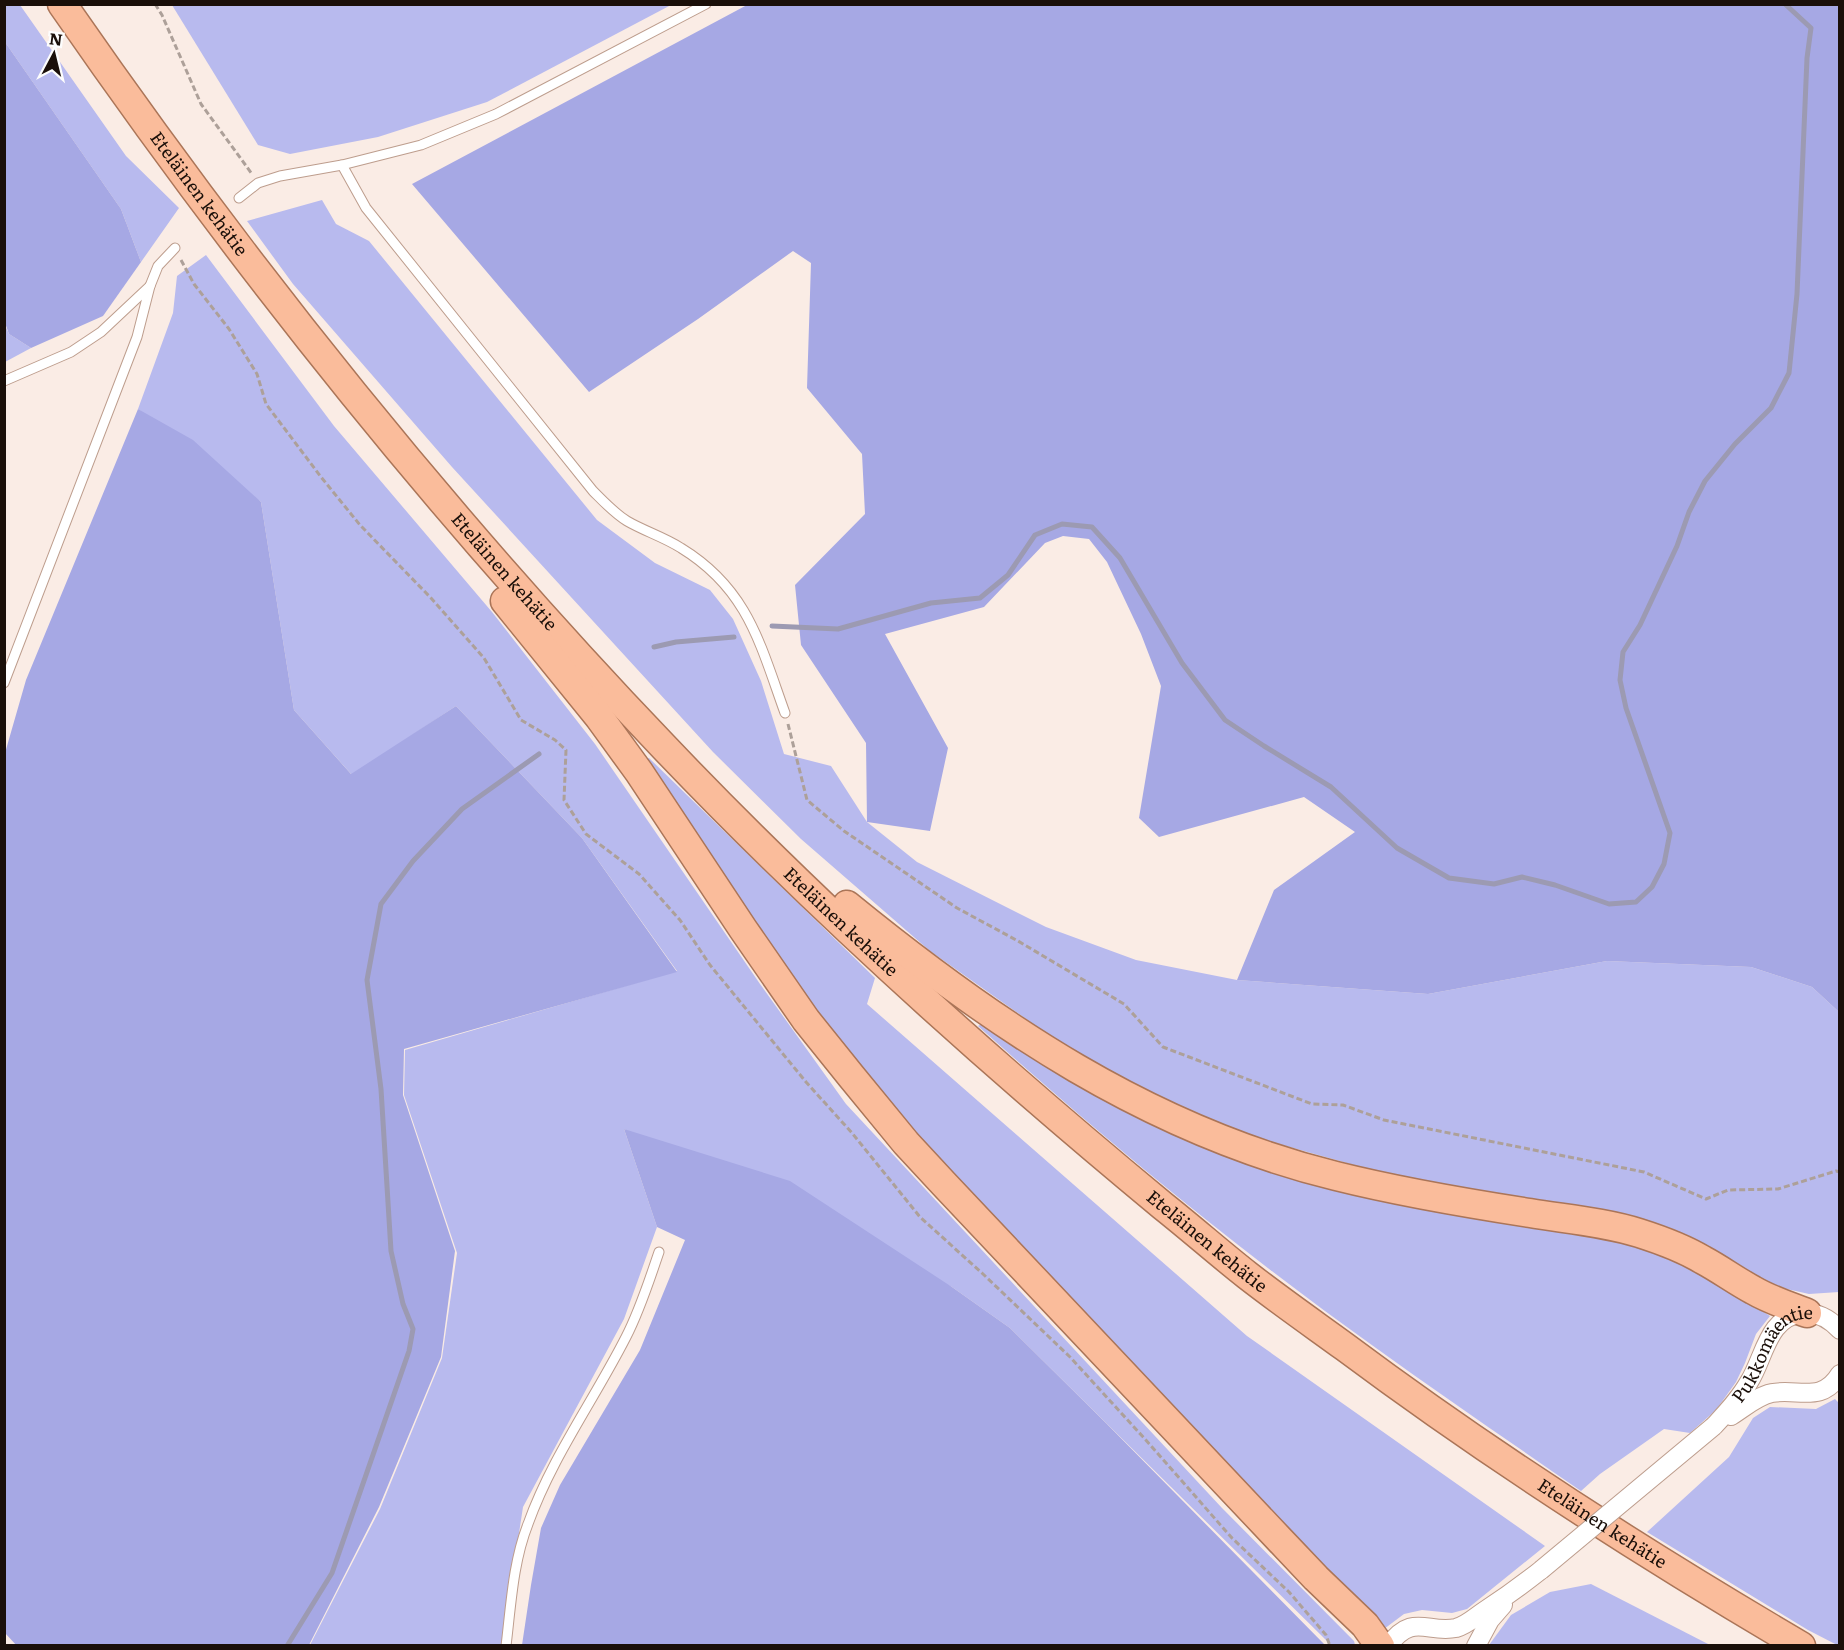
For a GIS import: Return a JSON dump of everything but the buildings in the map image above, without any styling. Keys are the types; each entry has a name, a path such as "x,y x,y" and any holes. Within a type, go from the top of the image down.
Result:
{"highway":[{"name":"Eteläinen kehätie","path":"62,4 237,246 379,427 507,576 664,747 765,850 933,1009 1088,1144 1250,1277 1412,1398 1709,1592 1801,1646"},
{"path":"379,427 463,548 599,717 678,829 794,1002 906,1143 1316,1578 1365,1625 1380,1646"},
{"path":"664,747 817,880 893,942 1050,1053 1142,1105 1215,1137 1288,1163 1335,1176 1457,1201 1596,1223 1638,1233 1670,1243 1702,1258 1761,1294 1823,1314"}],"street":[{"name":"Pukkomäentie","path":"1714,1426 1749,1384 1768,1339 1784,1319 1795,1314 1823,1314 1839,1330"},
{"name":"Pukkomäentie","path":"1388,1646 1403,1631 1415,1626 1455,1628 1466,1624 1514,1592 1714,1426 1761,1397 1779,1392 1816,1393 1828,1388 1839,1374"},
{"name":"Pukkomäentie","path":"1476,1646 1490,1620 1514,1592"}],"lane":[{"path":"239,198 258,183 280,176 342,165 421,145 496,114 706,4"},
{"path":"342,165 366,208 593,491 610,509 628,521 678,546 700,560 735,595 758,638 785,713"},
{"path":"4,683 137,337 150,286 158,266 175,248"},
{"path":"4,381 71,352 100,332 150,286"},
{"path":"506,1646 511,1599 527,1526 554,1466 626,1337 641,1304 659,1252"}],"path":[{"path":"155,4 201,104 258,183"},
{"path":"175,248 194,284 229,329 257,374 266,404 321,477 360,525 431,598 484,658 521,720 555,740 566,750 564,800 586,834 639,874 680,920 710,965 920,1217 1070,1357 1232,1538 1289,1592 1326,1635 1330,1646"},
{"path":"785,713 807,800 844,831 957,908 1124,1004 1163,1047 1312,1104 1342,1105 1384,1120 1644,1172 1706,1199 1728,1190 1778,1189 1839,1172"}],"shaded area":[{"path":"4,5 20,5 126,156 179,208 141,262 121,209 5,42"},
{"path":"172,5 671,5 487,102 378,137 290,154 258,145"},
{"path":"747,5 1839,5 1839,1012 1812,987 1751,967 1607,961 1428,994 1237,980 1274,890 1355,832 1304,797 1159,837 1139,818 1161,686 1141,634 1107,562 1089,539 1063,536 1045,543 984,607 885,634 948,748 930,831 867,822 866,743 801,645 795,585 865,514 862,454 807,388 811,263 793,251 698,319 589,392 412,184"},
{"path":"5,42 121,209 141,262 103,316 31,348 9,334 5,323"},
{"path":"322,200 336,224 369,241 597,520 655,563 710,590 733,619 761,681 784,754 831,766 867,822 917,862 1046,927 1136,960 1237,980 1428,994 1607,961 1751,967 1812,987 1839,1012 1839,1292 1809,1294 1765,1284 1701,1244 1621,1213 1393,1176 1229,1130 1176,1106 1070,1050 930,951 801,839 713,752 452,467 293,284 247,221"},
{"path":"206,255 334,426 492,612 595,744 760,984 846,1104 1222,1508 1354,1641 1355,1645 1329,1645 1010,1328 952,1287 624,1129 657,1227 624,1319 523,1507 502,1645 310,1645 380,1509 442,1358 457,1253 404,1095 405,1050 677,971 582,838 456,706 352,775 294,710 261,502 138,409 173,313 177,276"},
{"path":"4,323 9,334 31,348 5,362"},
{"path":"138,409 193,440 261,502 294,710 351,774 456,706 582,838 677,972 404,1049 403,1095 455,1251 441,1357 379,1507 309,1645 17,1646 5,1633 5,753 26,680"},
{"path":"649,758 875,978 867,1004 1247,1336 1545,1546 1467,1609 1452,1613 1422,1610 1404,1614 1384,1629 1325,1572 881,1098 807,1000 642,760"},
{"path":"985,1022 1059,1075 1166,1126 1605,1236 1662,1253 1704,1274 1770,1316 1756,1334 1736,1382 1716,1410 1690,1433 1664,1429 1600,1474 1581,1491 1376,1348 1222,1233 1123,1152 978,1026"},
{"path":"624,1129 790,1181 952,1287 1010,1328 1325,1645 522,1645 541,1528 560,1485 640,1350 685,1240 657,1227"},
{"path":"1835,1399 1840,1404 1839,1646 1808,1630 1647,1532 1729,1457 1753,1418 1770,1407 1816,1409"},
{"path":"1591,1584 1710,1645 1489,1645 1511,1615 1550,1592"}],"waterway":[{"path":"772,626 838,629 931,603 980,598 1008,575 1035,535 1062,524 1092,527 1120,558 1182,663 1225,720 1331,787 1397,848 1449,878 1494,884 1522,877 1555,885 1609,904 1636,902 1652,887 1664,864 1670,833 1626,708 1620,680 1623,652 1640,625 1677,546 1689,512 1705,481 1735,444 1771,408 1789,373 1797,294 1807,58 1811,28 1785,4"},
{"path":"654,647 676,642 734,637"},
{"path":"287,1646 332,1573 409,1351 413,1329 403,1304 391,1251 381,1089 367,980 381,904 413,861 462,809 539,754"}]}
